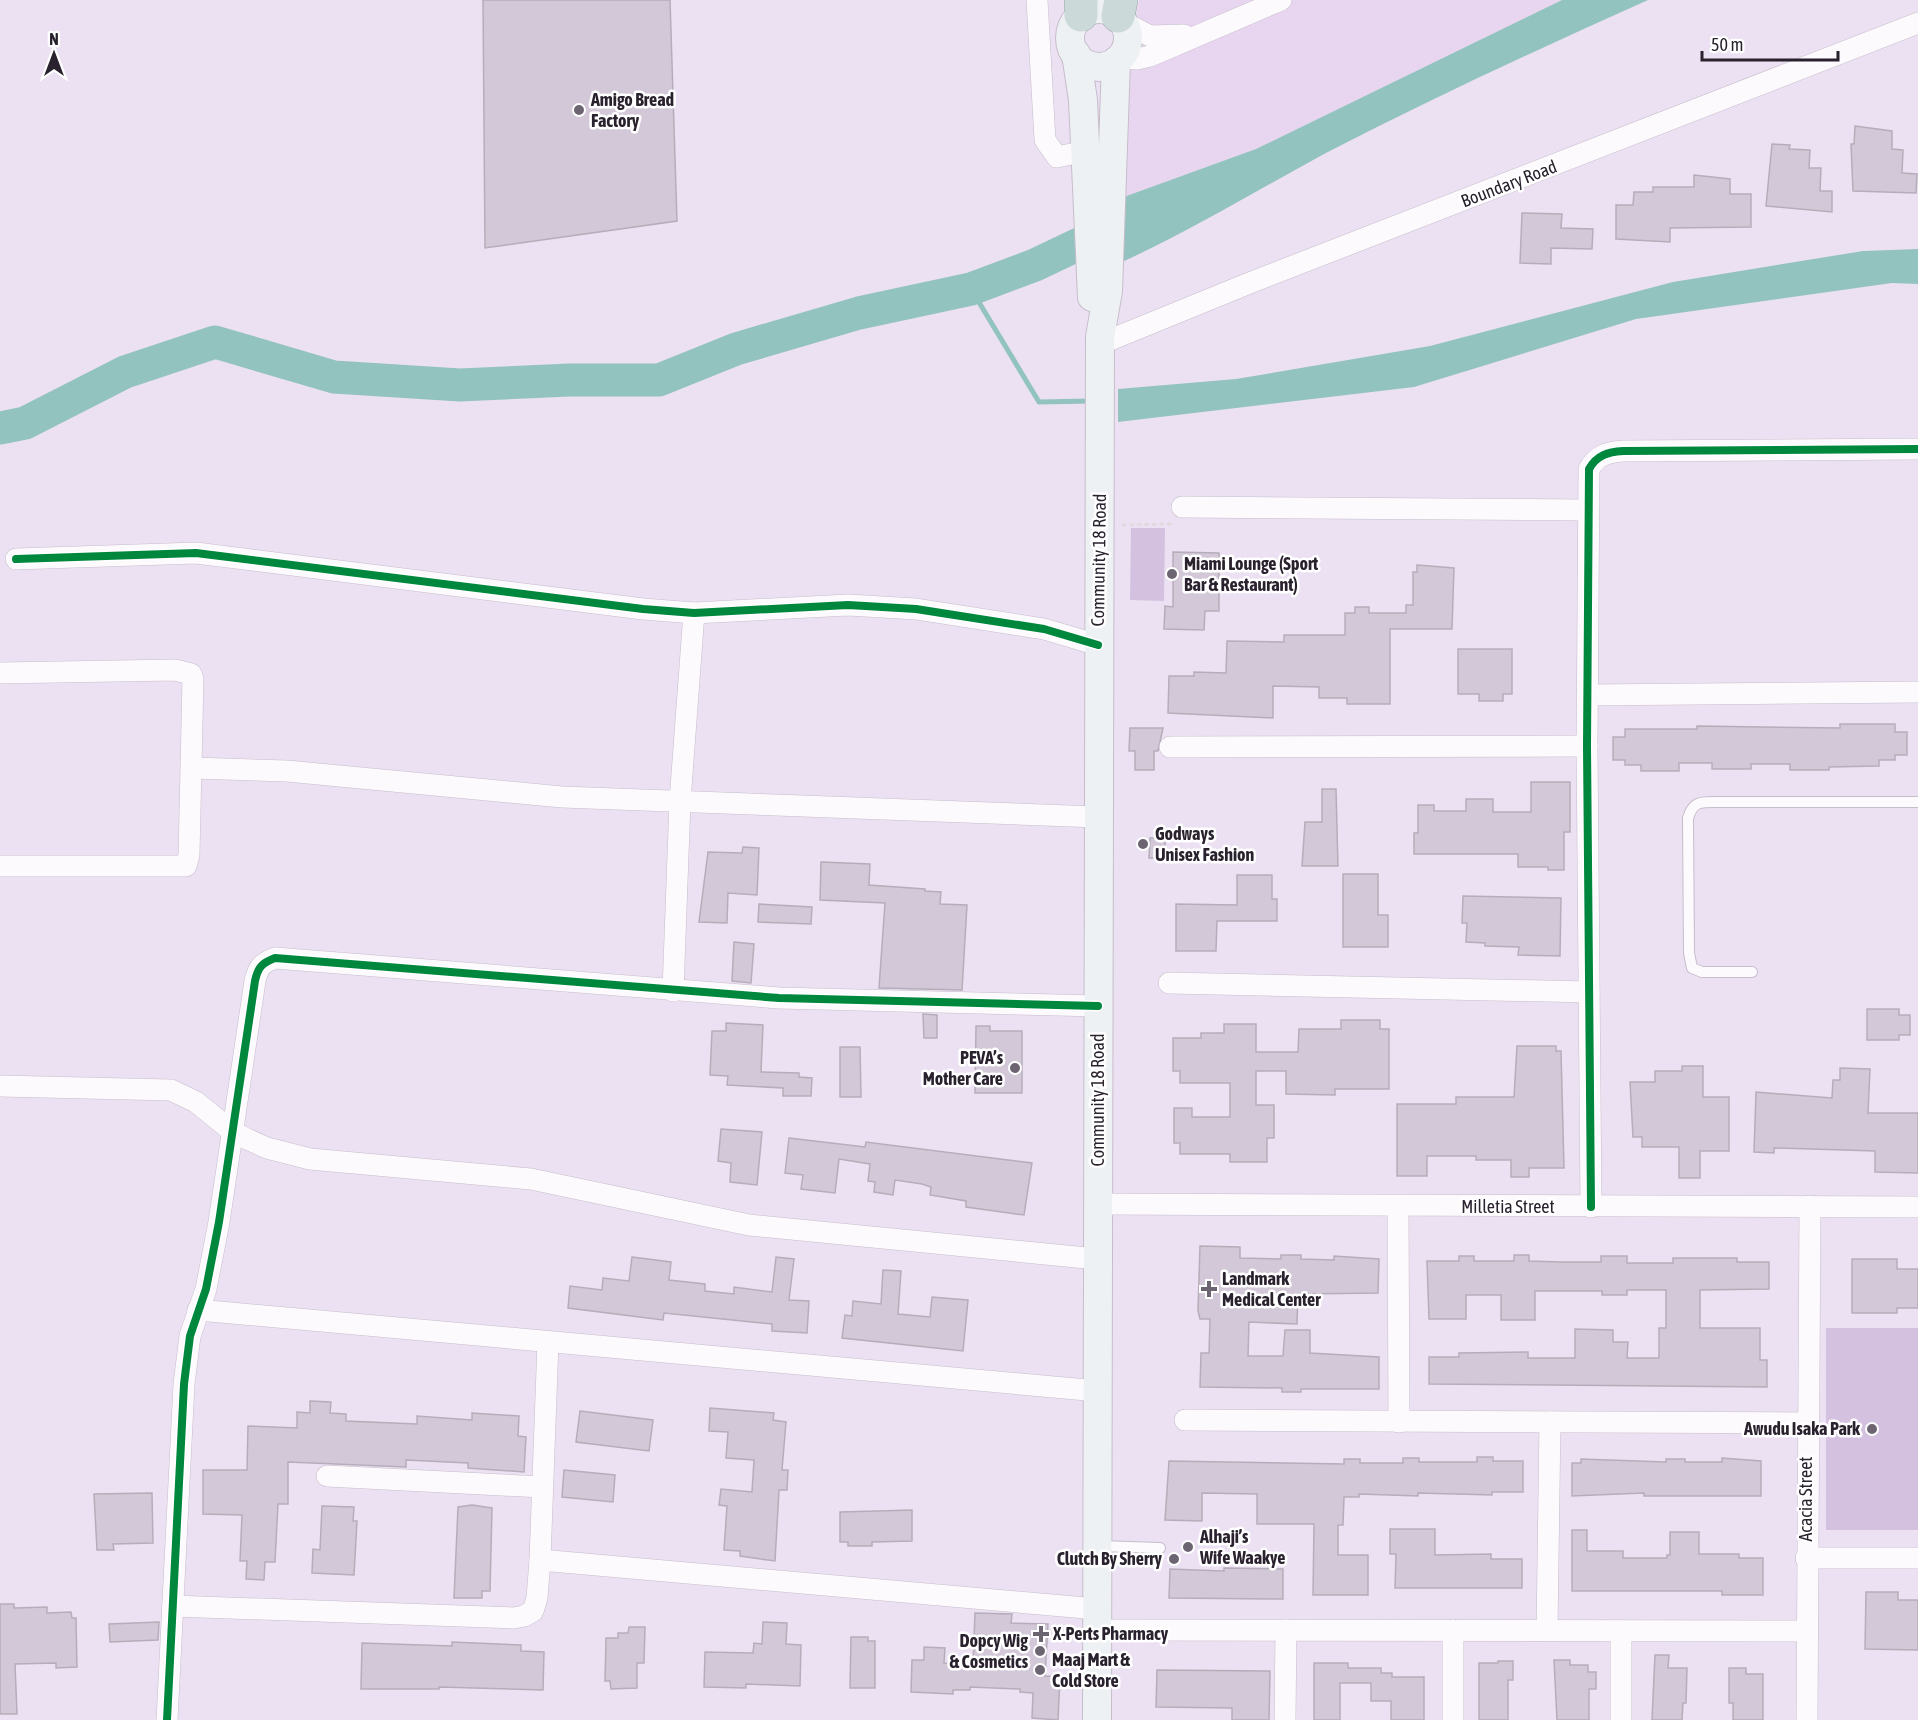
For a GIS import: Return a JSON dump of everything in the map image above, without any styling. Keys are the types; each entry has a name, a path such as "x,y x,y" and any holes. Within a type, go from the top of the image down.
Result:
{"main road":[{"path":"1081,8 1120,13 1128,35 1118,59 1098,66 1082,61 1076,54 1070,38 1071,29 1081,8"},
{"name":"Community 18 Road","path":"1076,54 1095,164 1100,341 1097,1720"},
{"name":"Community 18 Road","path":"1095,164 1118,59"}],"street":[{"path":"1037,0 1045,140 1057,157 1095,164"},
{"path":"1118,59 1150,56 1281,0"},
{"path":"1120,13 1140,32 1161,38 1202,32"},
{"name":"Boundary Road","path":"1100,341 1918,23"},
{"path":"1591,1207 1587,746 1589,469 1594,460 1611,452 1918,449"},
{"path":"1182,507 1587,510"},
{"path":"16,559 196,553 583,603 694,613 814,605 905,609 1023,625 1098,645"},
{"path":"673,990 680,801 694,613"},
{"path":"0,673 187,671 193,680 189,861 186,866 0,866"},
{"path":"1588,695 1918,692"},
{"path":"1170,747 1587,746"},
{"path":"192,768 287,771 562,797 1098,817"},
{"path":"167,1720 184,1384 190,1336 213,1259 258,968 275,958 853,1002 1098,1006"},
{"path":"1169,983 1589,992"},
{"path":"0,1086 171,1090 196,1102 233,1132 267,1148 310,1159 531,1179 749,1226 1097,1259"},
{"name":"Milletia Street","path":"1097,1204 1398,1207 1918,1207"},
{"name":"Acacia Street","path":"1807,1720 1806,1558 1810,1206"},
{"path":"1398,1207 1400,1422"},
{"path":"198,1310 1098,1391"},
{"path":"173,1606 524,1617 533,1611 537,1598 540,1560 549,1342"},
{"path":"1185,1420 1807,1423"},
{"path":"1547,1630 1550,1422"},
{"path":"327,1476 542,1486"},
{"path":"1806,1558 1918,1558"},
{"path":"540,1560 1097,1620 1286,1630 1807,1631"},
{"path":"1285,1720 1286,1630"},
{"path":"1453,1630 1453,1720"},
{"path":"1621,1631 1621,1720"}],"lane":[{"path":"1752,972 1702,972 1692,968 1689,953 1688,818 1691,807 1698,802 1918,802"},
{"path":"1097,1546 1160,1548"}],"path":[{"path":"1099,526 1173,524 1182,507"}],"shaded area":[{"path":"1139,0 1562,0 1256,149 1121,198 1122,110"},
{"path":"1562,0 1648,0 1364,134 1120,263 1121,198 1256,149"},
{"path":"1918,249 1918,284 1892,283 1636,319 1414,387 1118,422 1118,389 1236,379 1430,346 1673,282 1863,251"},
{"path":"1131,528 1165,528 1164,601 1130,600"},
{"name":"Awudu Isaka Park","path":"1826,1328 1918,1328 1918,1530 1826,1530"}],"building":[{"name":"Amigo Bread Factory","path":"483,0 670,0 677,221 485,248"},
{"path":"1855,126 1892,131 1892,149 1903,150 1902,173 1917,174 1916,193 1853,191 1851,144 1854,144"},
{"path":"1772,144 1790,145 1789,149 1810,150 1809,168 1821,168 1820,191 1832,191 1832,212 1766,206"},
{"path":"1694,175 1730,179 1730,194 1751,194 1751,227 1670,228 1670,242 1616,239 1616,205 1633,205 1634,192 1653,192 1653,187 1694,187"},
{"path":"1522,213 1562,214 1561,228 1593,229 1592,249 1551,248 1551,264 1520,263"},
{"path":"1173,552 1219,553 1219,611 1205,611 1204,630 1164,629 1165,606 1173,607"},
{"path":"1417,565 1454,568 1452,629 1390,629 1390,704 1347,704 1347,698 1319,698 1319,687 1273,686 1273,718 1168,713 1169,676 1194,676 1194,672 1226,673 1227,641 1284,642 1284,635 1345,635 1345,613 1355,613 1355,607 1369,607 1369,613 1406,613 1406,605 1413,605 1413,572 1417,572"},
{"path":"1458,649 1512,649 1512,694 1503,694 1503,701 1479,701 1479,694 1458,694"},
{"path":"1840,724 1895,724 1895,732 1907,732 1907,755 1895,755 1895,760 1879,760 1879,766 1829,767 1829,770 1790,770 1790,764 1751,764 1751,769 1712,769 1712,763 1679,763 1679,771 1641,771 1641,765 1625,765 1625,760 1613,760 1613,737 1625,737 1625,729 1697,729 1697,726 1840,728"},
{"path":"1130,728 1163,728 1158,751 1154,751 1154,770 1135,770 1135,751 1129,751"},
{"path":"1531,782 1570,782 1570,832 1564,832 1564,870 1548,870 1548,867 1518,867 1518,854 1414,854 1414,833 1418,833 1418,805 1434,805 1434,811 1466,811 1466,799 1493,799 1493,812 1531,812"},
{"path":"1322,789 1336,789 1338,866 1302,866 1305,822 1322,822"},
{"path":"1150,838 1165,838 1165,858 1149,858"},
{"path":"743,847 759,848 757,895 728,893 727,923 699,922 708,852 742,853"},
{"path":"821,862 870,864 869,885 941,892 940,904 967,905 962,990 879,988 885,903 820,900"},
{"path":"1343,874 1378,874 1378,915 1388,915 1388,947 1343,947"},
{"path":"1237,875 1272,875 1272,899 1277,899 1277,921 1217,921 1216,951 1176,951 1176,904 1237,905"},
{"path":"1463,896 1561,898 1560,956 1518,955 1519,947 1485,946 1485,943 1466,942 1467,923 1462,923"},
{"path":"759,904 812,907 811,924 758,922"},
{"path":"734,942 754,944 751,983 732,981"},
{"path":"1867,1009 1899,1009 1899,1015 1910,1015 1910,1035 1899,1035 1899,1040 1867,1040"},
{"path":"923,1014 937,1015 937,1038 924,1038"},
{"path":"1341,1020 1380,1020 1380,1029 1389,1029 1389,1089 1335,1089 1335,1095 1286,1094 1286,1071 1256,1071 1256,1105 1274,1105 1274,1138 1267,1138 1267,1162 1230,1162 1230,1154 1180,1154 1180,1143 1174,1143 1174,1108 1192,1108 1192,1117 1230,1117 1230,1083 1180,1083 1180,1071 1173,1071 1173,1038 1201,1038 1201,1033 1224,1033 1224,1024 1256,1024 1256,1052 1298,1052 1299,1029 1341,1029"},
{"path":"726,1023 763,1025 761,1072 799,1073 799,1077 812,1078 811,1096 783,1096 783,1088 727,1085 728,1076 710,1075 712,1031 726,1031"},
{"path":"976,1026 990,1026 990,1031 1022,1031 1022,1093 975,1093"},
{"path":"1517,1046 1556,1046 1556,1051 1561,1051 1564,1168 1529,1168 1529,1177 1511,1177 1511,1160 1476,1160 1476,1156 1427,1156 1427,1176 1397,1176 1397,1104 1456,1104 1456,1097 1514,1097"},
{"path":"840,1047 860,1047 861,1097 840,1097"},
{"path":"1682,1066 1703,1066 1703,1097 1729,1097 1729,1151 1700,1151 1700,1178 1679,1178 1679,1147 1642,1147 1642,1137 1633,1137 1630,1082 1655,1082 1655,1071 1682,1071"},
{"path":"1840,1068 1870,1069 1868,1113 1918,1113 1918,1173 1875,1172 1875,1151 1774,1148 1774,1153 1754,1152 1756,1092 1832,1098 1833,1080 1840,1080"},
{"path":"721,1129 762,1132 757,1185 730,1182 731,1163 718,1161"},
{"path":"789,1138 865,1147 866,1142 1032,1163 1024,1215 966,1207 966,1201 930,1195 931,1187 922,1184 895,1180 893,1195 874,1192 875,1182 868,1181 870,1164 839,1159 835,1193 801,1189 803,1175 785,1173"},
{"path":"1200,1246 1240,1247 1240,1258 1281,1259 1281,1255 1301,1255 1301,1259 1334,1260 1334,1256 1379,1259 1378,1293 1298,1294 1297,1324 1249,1322 1248,1356 1283,1356 1285,1330 1310,1330 1310,1353 1379,1357 1379,1389 1301,1389 1301,1392 1282,1392 1282,1388 1200,1387 1201,1353 1209,1353 1210,1319 1200,1319 1198,1311"},
{"path":"1514,1255 1529,1255 1529,1261 1561,1262 1601,1262 1601,1256 1627,1256 1627,1263 1673,1263 1673,1258 1737,1258 1737,1262 1769,1262 1769,1289 1700,1290 1700,1328 1760,1328 1760,1360 1767,1360 1767,1387 1429,1384 1429,1357 1459,1357 1459,1353 1528,1352 1528,1358 1575,1358 1575,1329 1613,1330 1613,1342 1628,1342 1627,1358 1659,1358 1659,1328 1666,1328 1666,1290 1627,1290 1627,1295 1602,1295 1602,1291 1535,1291 1535,1320 1501,1320 1501,1295 1466,1295 1466,1319 1429,1319 1427,1261 1459,1261 1459,1256 1474,1256 1474,1261 1514,1261"},
{"path":"632,1257 671,1262 669,1280 705,1284 705,1291 734,1294 734,1287 772,1292 776,1257 794,1259 789,1300 809,1301 807,1333 772,1331 772,1324 664,1313 663,1320 568,1308 570,1286 602,1290 603,1278 629,1281"},
{"path":"1852,1259 1897,1259 1897,1269 1918,1269 1918,1308 1897,1308 1897,1313 1852,1313"},
{"path":"883,1270 901,1271 898,1314 930,1317 932,1297 968,1300 963,1351 842,1338 845,1315 852,1316 853,1301 881,1304"},
{"path":"310,1401 331,1402 330,1413 346,1414 346,1421 417,1424 417,1416 472,1420 472,1413 519,1416 518,1436 526,1437 524,1472 468,1468 468,1463 406,1460 406,1467 288,1462 288,1504 278,1504 275,1562 265,1562 264,1580 246,1579 247,1561 240,1561 242,1515 203,1514 203,1470 247,1470 248,1426 297,1428 297,1412 310,1413"},
{"path":"710,1408 774,1413 773,1420 786,1422 782,1470 788,1470 787,1490 779,1490 775,1561 740,1556 740,1551 724,1550 727,1506 719,1505 721,1489 752,1492 754,1460 726,1458 728,1432 709,1431"},
{"path":"580,1411 653,1420 649,1451 576,1442"},
{"path":"1477,1457 1493,1457 1493,1461 1523,1461 1523,1492 1492,1492 1492,1495 1418,1493 1418,1496 1359,1494 1359,1497 1344,1497 1343,1525 1338,1525 1338,1555 1368,1555 1368,1595 1313,1595 1314,1524 1257,1524 1257,1494 1202,1493 1202,1521 1165,1520 1169,1461 1344,1464 1344,1459 1360,1459 1360,1463 1403,1463 1403,1458 1419,1458 1419,1462 1477,1462"},
{"path":"1722,1458 1761,1461 1761,1496 1644,1496 1644,1493 1572,1496 1572,1463 1581,1463 1581,1459 1666,1462 1666,1459 1685,1459 1685,1462 1722,1462"},
{"path":"564,1470 615,1475 613,1502 562,1497"},
{"path":"152,1493 153,1543 113,1544 114,1550 97,1550 94,1494"},
{"path":"472,1505 492,1508 490,1591 482,1591 482,1598 454,1598 458,1507"},
{"path":"322,1506 354,1507 353,1521 357,1521 354,1575 312,1573 313,1549 320,1550"},
{"path":"912,1510 912,1541 872,1542 872,1546 848,1546 848,1542 840,1542 840,1512"},
{"path":"1390,1529 1435,1529 1435,1555 1491,1554 1491,1559 1522,1559 1522,1588 1395,1588 1396,1554 1390,1554"},
{"path":"1572,1530 1587,1530 1587,1551 1623,1551 1623,1558 1667,1558 1667,1555 1670,1555 1670,1532 1699,1532 1699,1554 1739,1554 1739,1558 1763,1558 1763,1595 1722,1595 1722,1591 1572,1591"},
{"path":"1224,1568 1283,1569 1283,1599 1169,1598 1170,1569 1224,1571"},
{"path":"1866,1592 1898,1592 1898,1600 1918,1600 1918,1650 1865,1649"},
{"path":"0,1604 14,1604 14,1608 47,1607 47,1613 71,1612 72,1618 76,1618 77,1667 56,1668 56,1663 15,1664 17,1714 0,1714"},
{"path":"975,1613 1012,1614 1011,1623 1048,1624 1045,1676 1060,1677 1058,1720 1032,1718 1033,1693 1020,1692 1020,1689 970,1687 970,1690 953,1690 953,1694 911,1692 912,1660 924,1660 924,1647 945,1648 944,1663 973,1664"},
{"path":"159,1622 158,1640 110,1642 109,1624"},
{"path":"763,1622 787,1623 786,1644 801,1645 800,1686 746,1684 746,1688 704,1687 705,1652 753,1653 754,1643 762,1644"},
{"path":"629,1627 645,1627 644,1663 637,1663 637,1688 611,1689 610,1681 605,1681 606,1638 618,1638 618,1633 628,1633"},
{"path":"851,1637 868,1637 868,1641 875,1641 875,1688 850,1688"},
{"path":"452,1642 521,1645 521,1651 544,1652 543,1690 439,1687 439,1689 361,1689 362,1643 452,1646"},
{"path":"1655,1655 1669,1655 1668,1668 1687,1668 1686,1703 1683,1703 1682,1720 1652,1720"},
{"path":"1554,1660 1570,1660 1570,1665 1588,1665 1588,1672 1596,1672 1596,1689 1589,1689 1589,1720 1557,1720"},
{"path":"1498,1661 1513,1661 1513,1680 1508,1680 1508,1720 1479,1720 1479,1663 1498,1663"},
{"path":"1314,1663 1348,1663 1348,1668 1381,1668 1381,1673 1392,1673 1392,1677 1424,1677 1424,1720 1391,1720 1391,1701 1371,1701 1371,1683 1340,1683 1340,1720 1314,1720"},
{"path":"1729,1668 1746,1668 1746,1674 1763,1674 1763,1720 1733,1720 1733,1703 1729,1703"},
{"path":"1157,1670 1270,1671 1269,1720 1232,1720 1232,1708 1156,1707"}],"waterway":[{"path":"0,428 25,423 125,372 215,342 334,377 460,385 570,380 659,380 736,349 859,313 971,289 1035,265 1115,227"},
{"path":"971,289 1039,402 1091,401"}],"cycle path":[{"path":"1591,1207 1587,746 1589,469 1603,455 1623,451 1918,449"},
{"path":"16,559 196,553 643,609 694,613 848,605 916,609 1044,629 1098,645"},
{"path":"167,1720 184,1384 190,1336 206,1289 219,1222 255,981 259,969 264,964 275,958 779,998 1098,1006"}],"place":[{"name":"Amigo Bread Factory","path":"579,110"},
{"name":"Miami Lounge (Sport Bar & Restaurant)","path":"1172,574"},
{"name":"Godways Unisex Fashion","path":"1143,844"},
{"name":"PEVA’s Mother Care","path":"1015,1068"},
{"name":"Landmark Medical Center","path":"1209,1289"},
{"name":"Awudu Isaka Park","path":"1872,1429"},
{"name":"Alhaji’s Wife Waakye","path":"1188,1547"},
{"name":"Clutch By Sherry","path":"1174,1559"},
{"name":"X-Perts Pharmacy","path":"1041,1634"},
{"name":"Dopcy Wig & Cosmetics","path":"1040,1651"},
{"name":"Maaj Mart & Cold Store","path":"1040,1670"}]}
